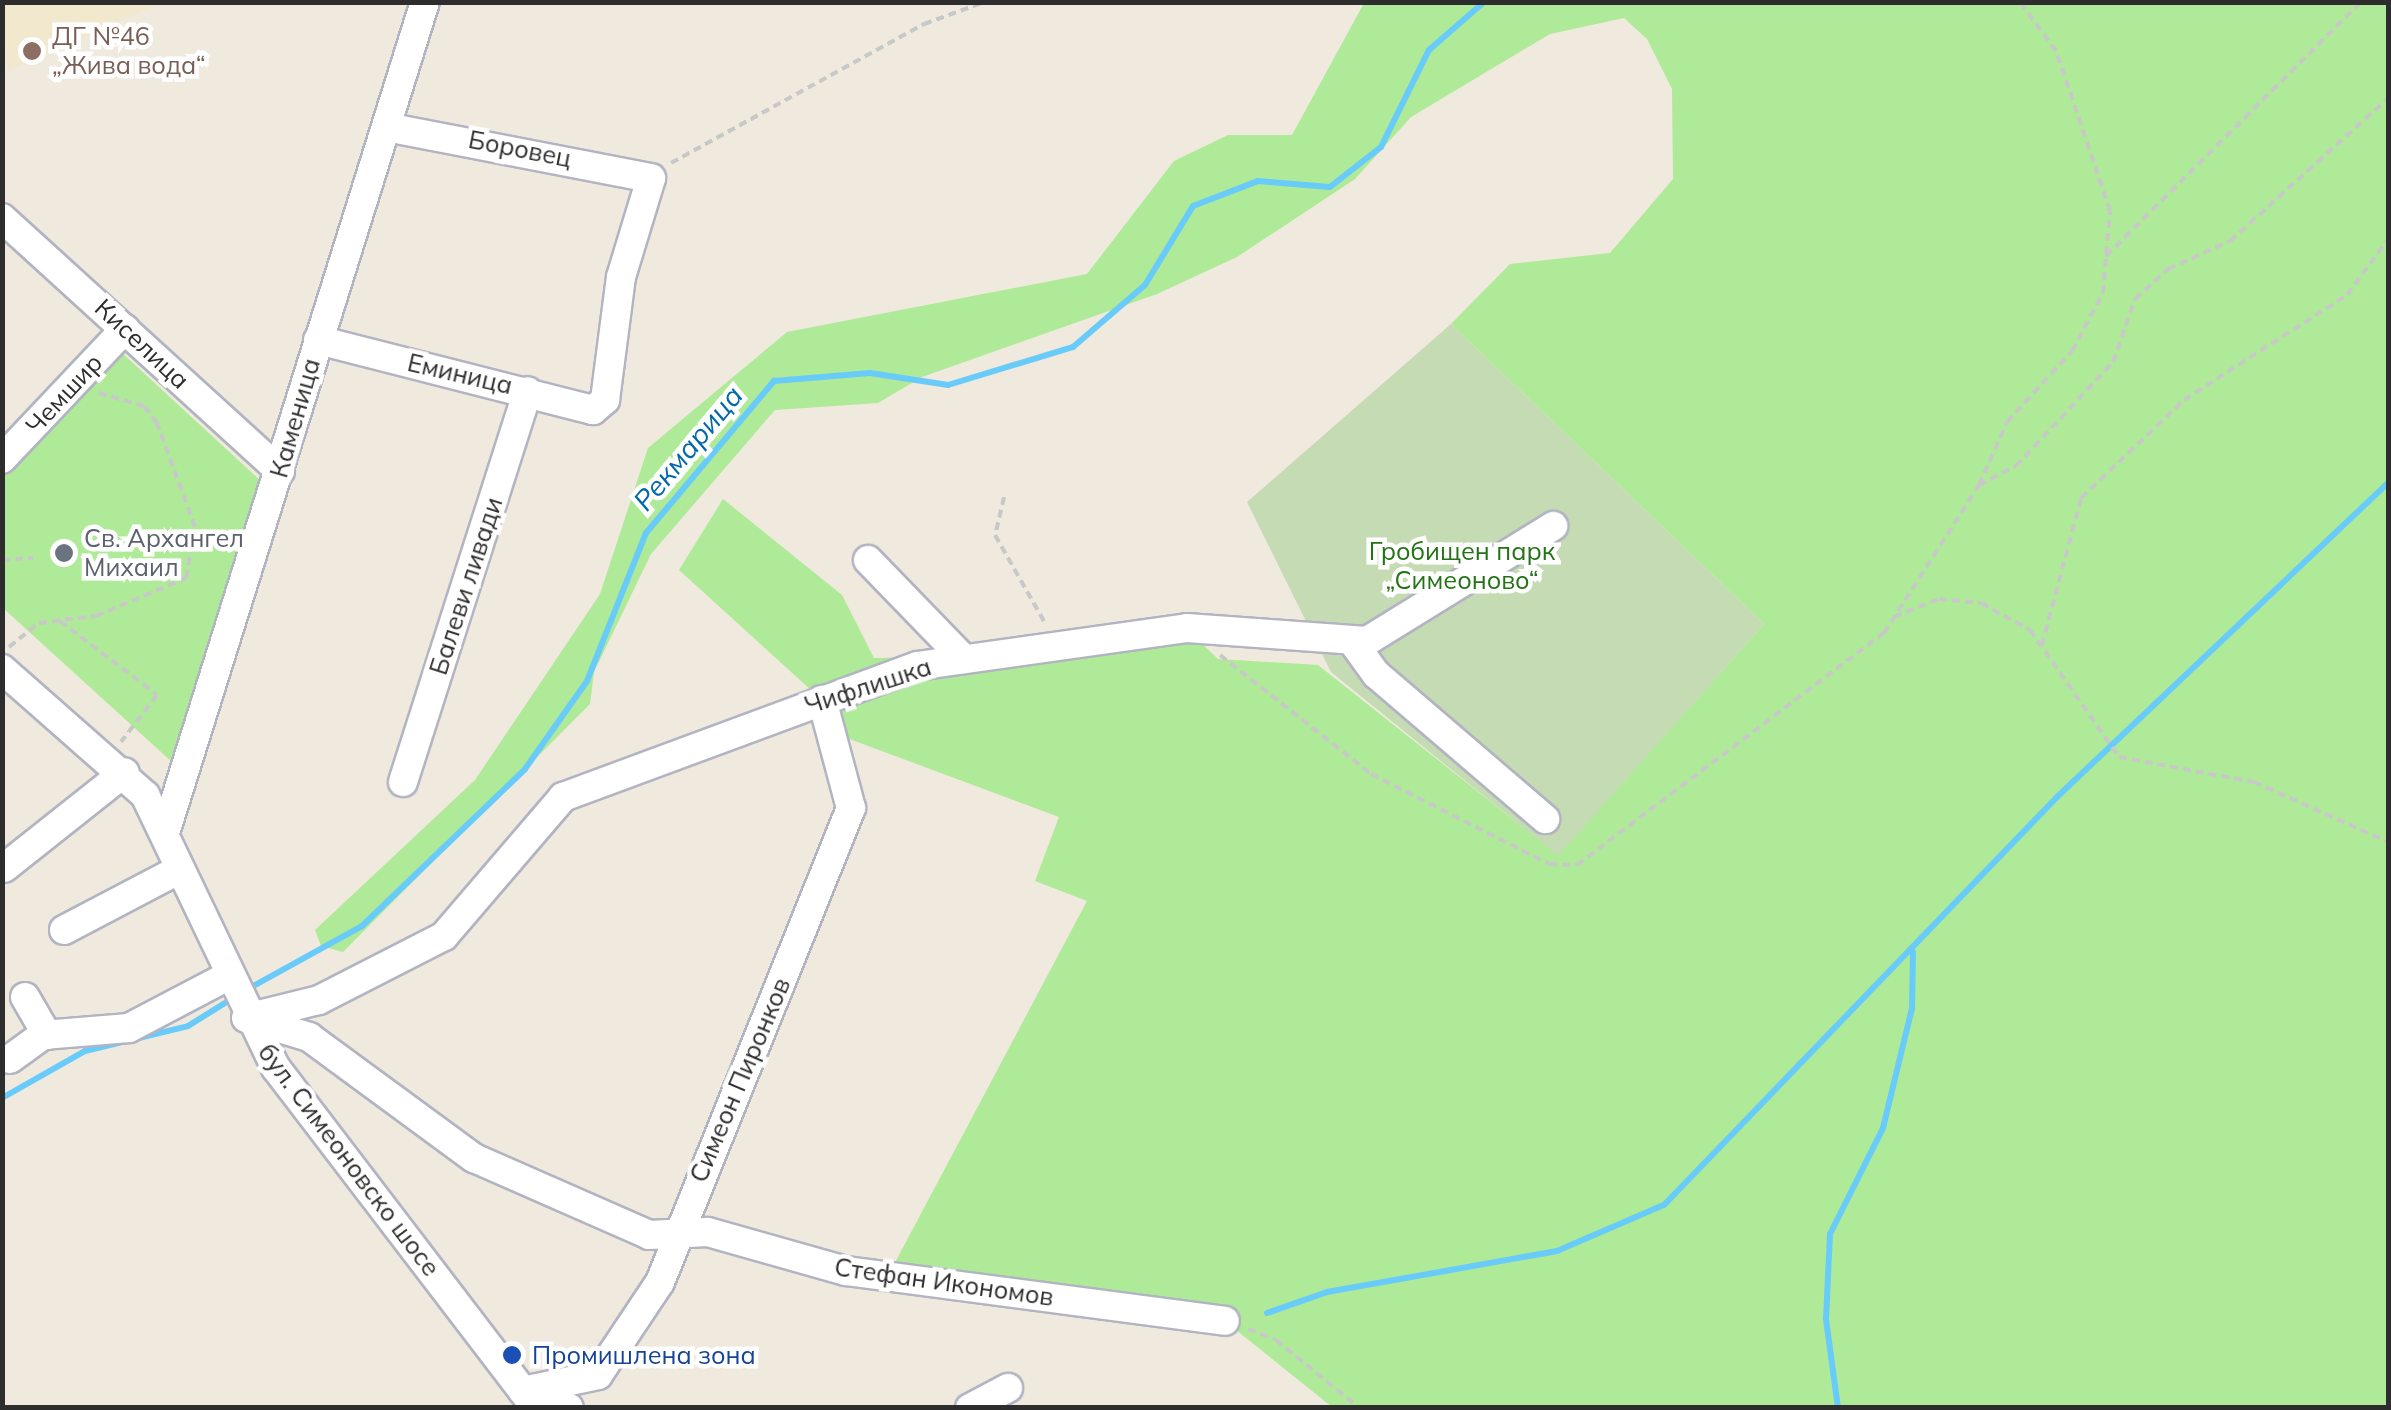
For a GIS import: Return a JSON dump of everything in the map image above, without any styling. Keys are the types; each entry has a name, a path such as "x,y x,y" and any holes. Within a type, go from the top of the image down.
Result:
{"street":[{"name":"Каменица","path":"165,833 425,2"},
{"name":"Боровец","path":"387,128 651,178"},
{"name":"Еминица","path":"318,340 601,410 622,277 651,178"},
{"name":"Киселица","path":"2,218 280,472"},
{"name":"Чемшир","path":"2,459 125,328"},
{"name":"Балеви ливади","path":"403,782 528,390"},
{"name":"Чифлишка","path":"244,1014 319,1000 444,936 564,797 822,700 964,659 1187,628 1367,641 1553,526"},
{"path":"868,560 964,659"},
{"path":"1352,641 1376,674 1545,819"},
{"name":"бул. Симеоновско шосе","path":"2,669 117,764 165,833 244,1014 530,1399"},
{"name":"Симеон Пиронков","path":"530,1399 598,1375 660,1282 675,1234 851,808 822,700"},
{"path":"4,868 117,764"},
{"path":"64,930 180,870"},
{"path":"10,1059 47,1035 129,1028 229,980"},
{"path":"25,997 47,1035"},
{"name":"Стефан Икономов","path":"244,1014 309,1037 474,1158 649,1235 708,1232 846,1270 1224,1321"},
{"path":"970,1408 1008,1388"},
{"path":"530,1399 569,1408"}],"path":[{"path":"651,178 890,42 984,2"},
{"path":"1894,617 1978,486 2007,422 2072,351 2103,293 2110,212 2093,148 2056,51 2020,2"},
{"path":"2106,256 2360,2"},
{"path":"1978,486 2016,466 2073,410 2113,362 2134,299 2168,269 2230,241 2388,98"},
{"path":"2042,645 2081,498 2184,400 2347,295 2388,239"},
{"path":"2,652 39,624 163,594 186,578 196,540 152,413 71,386"},
{"path":"1004,497 995,535 1055,646"},
{"path":"2,560 34,558"},
{"path":"1217,652 1370,774 1549,864 1577,865 1626,836 1894,617 1939,599 1982,603 2042,645 2120,757 2254,782 2388,842"},
{"path":"60,621 157,695 117,764"},
{"path":"1224,1321 1276,1340 1359,1408"}],"shaded area":[{"name":"ДГ №46 „Жива вода“","path":"3,2 161,3 8,71"}],"green space":[{"path":"1364,3 2388,3 2388,1407 1332,1407 1225,1321 890,1272 1087,901 1035,881 1059,817 836,734 822,700 679,570 723,499 842,595 874,658 1018,656 1193,635 1218,659 1318,665 1558,855 1764,624 1451,324 1510,264 1610,253 1673,179 1672,89 1647,39 1624,18 1550,34 1411,117 1355,179 1237,257 1157,294 922,377 878,403 775,410 651,554 594,672 590,704 343,952 321,946 315,930 475,780 600,594 648,448 787,332 1087,274 1174,161 1228,135 1292,135"},
{"name":"Гробищен парк „Симеоново“","path":"1451,324 1764,624 1558,856 1331,672 1247,502"},
{"path":"121,352 262,482 172,762 3,608 2,477"}],"waterway":[{"name":"Рекмарица","path":"248,989 362,926 525,769 587,681 646,533 774,381 870,373 948,385 1073,347 1145,285 1193,206 1258,181 1330,187 1381,147 1429,50 1484,2"},
{"path":"1267,1313 1327,1292 1557,1251 1664,1205 2057,797 2388,483"},
{"path":"1838,1408 1826,1319 1830,1234 1883,1128 1912,1008 1913,952"},
{"name":"Рекмарица","path":"2,1098 85,1051 188,1026 233,998"}],"place":[{"name":"ДГ №46 „Жива вода“","path":"32,51"},
{"name":"Св. Архангел Михаил","path":"64,553"},
{"name":"Промишлена зона","path":"512,1355"}]}
